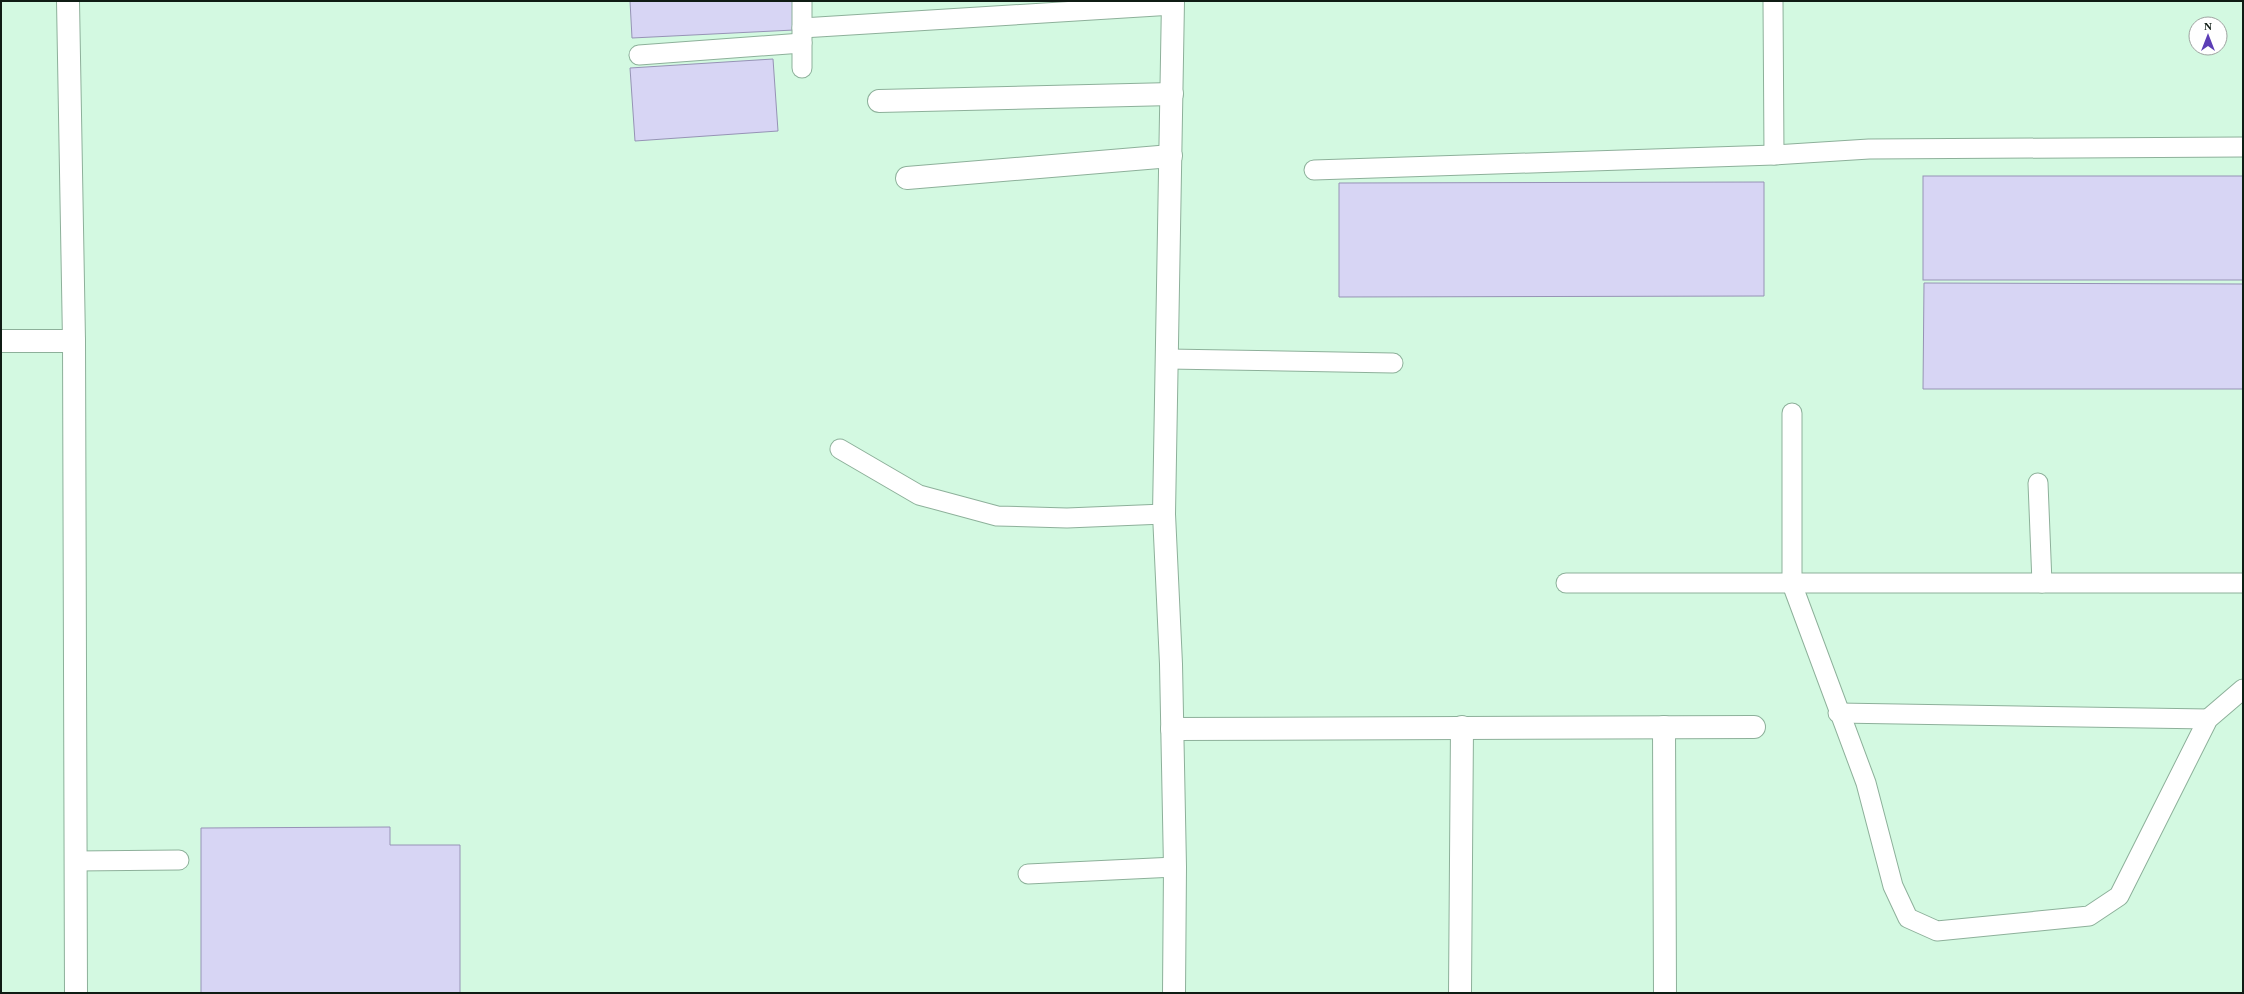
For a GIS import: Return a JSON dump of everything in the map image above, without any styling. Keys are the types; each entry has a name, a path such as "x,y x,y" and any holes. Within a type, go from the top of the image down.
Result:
{"street":[{"path":"68,1 74,341 76,993"},
{"path":"1173,3 1168,358 1164,514 1176,867 1174,993"},
{"path":"879,101 1172,94"},
{"path":"907,178 1171,156"},
{"path":"1,341 74,341"},
{"path":"1664,727 1665,993"},
{"path":"1172,729 1754,727"},
{"path":"1460,993 1462,728"}],"lane":[{"path":"802,1 802,68"},
{"path":"1773,1 1774,155"},
{"path":"639,55 802,36 1173,3"},
{"path":"1314,170 1774,155 1869,149 2243,147"},
{"path":"1168,358 1393,363"},
{"path":"1792,413 1792,584 1838,713 1866,784 1893,886 1908,918 1937,931 2089,916 2119,896 2208,719 2243,688"},
{"path":"840,448 919,495 997,516 1067,518 1164,514"},
{"path":"2038,483 2042,583"},
{"path":"1566,583 2243,583"},
{"path":"1838,713 2208,719"},
{"path":"76,861 179,860"},
{"path":"1028,874 1176,867"}],"building":[{"path":"630,1 793,1 794,30 632,38"},
{"path":"773,59 778,131 635,141 630,68"},
{"path":"1923,176 2243,176 2243,280 1923,280"},
{"path":"1764,182 1764,296 1339,297 1339,183"},
{"path":"1924,283 2243,284 2243,389 1923,389"},
{"path":"390,827 390,845 460,845 460,993 201,993 201,828"}]}
